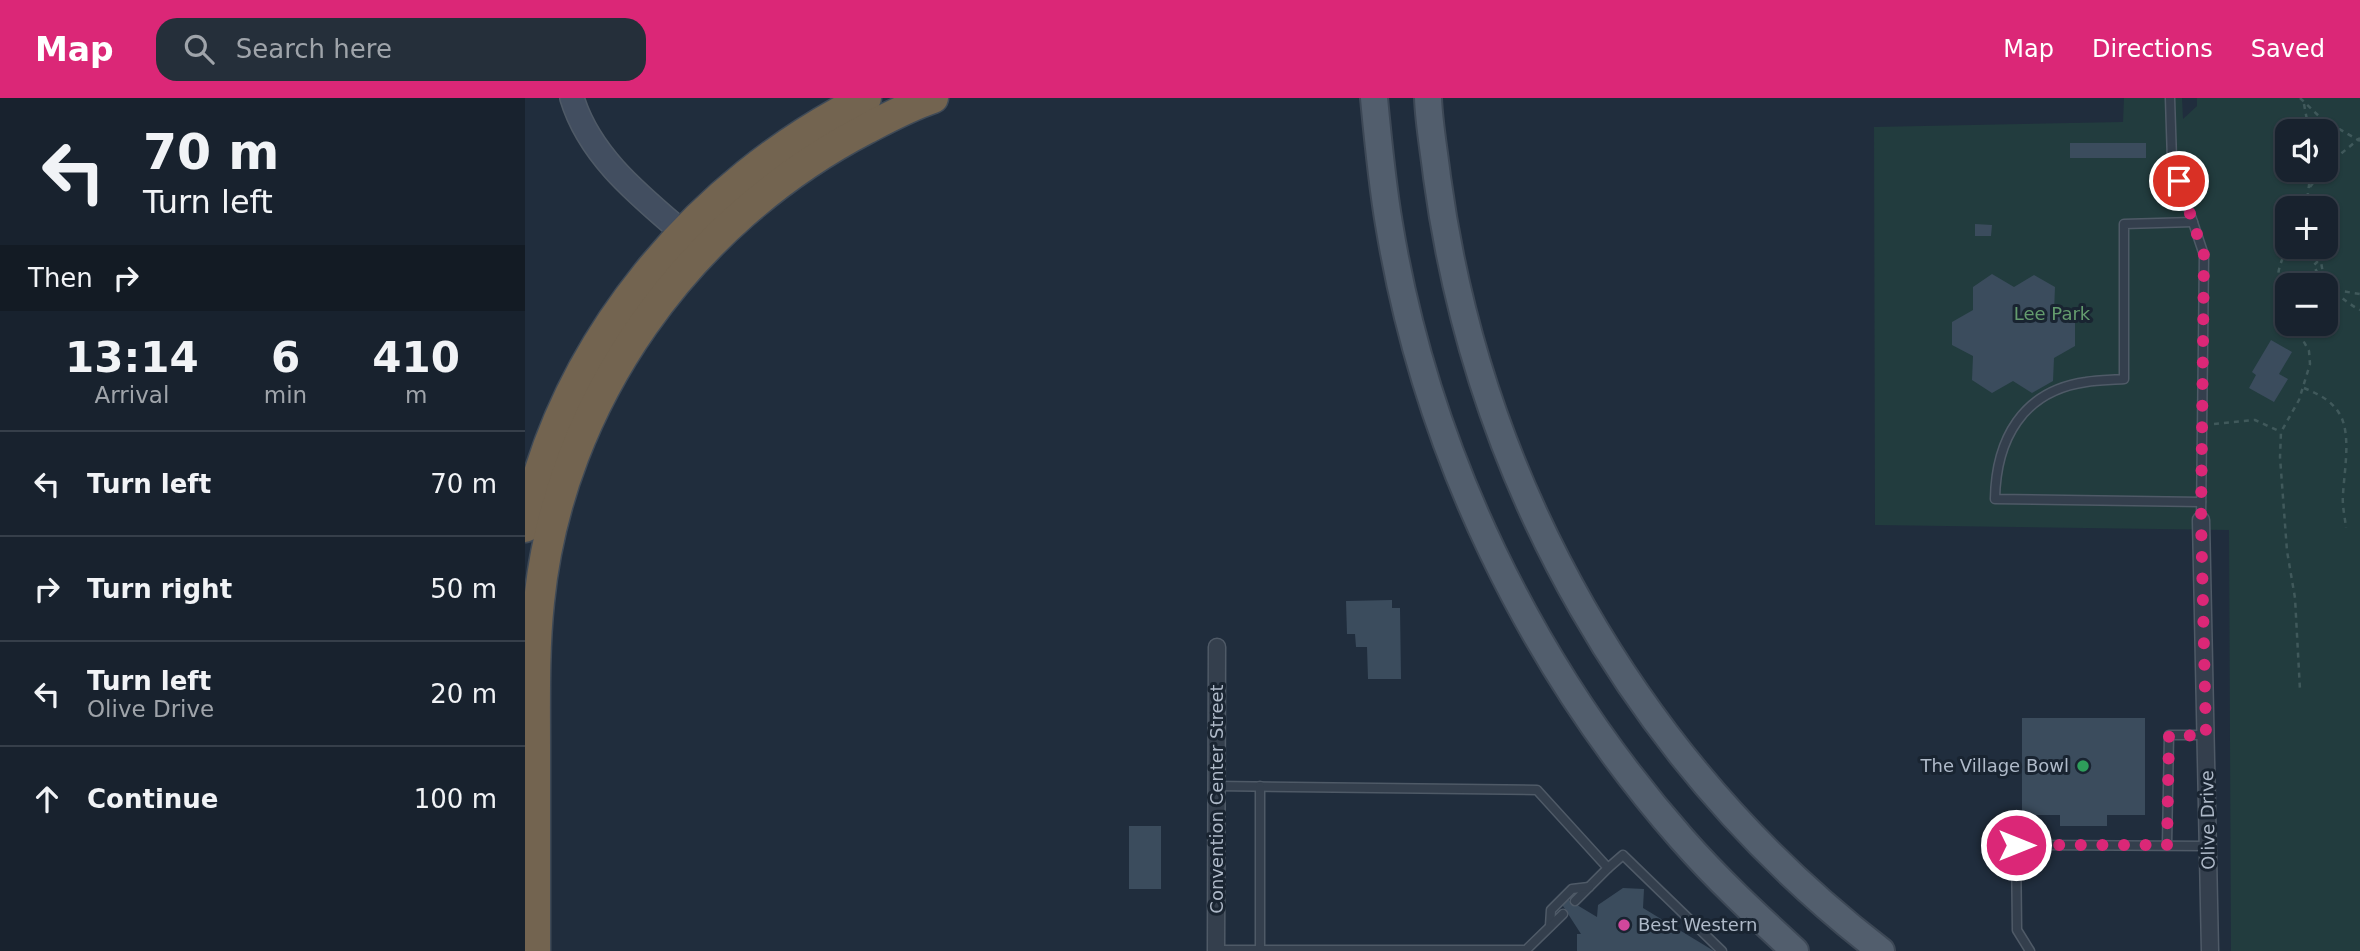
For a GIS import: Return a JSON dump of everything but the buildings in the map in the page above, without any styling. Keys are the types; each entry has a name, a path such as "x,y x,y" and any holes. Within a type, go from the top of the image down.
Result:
{"highway":[{"path":"535,951 535,656 539,601 555,515 576,451 603,391 693,242 736,182 798,136 866,98"},
{"path":"525,527 538,478 561,417 575,387 631,294 693,242 830,147 933,98"}],"main road":[{"path":"1428,98 1444,227 1462,312 1489,401 1518,479 1560,567 1608,652 1688,765 1784,868 1881,951"},
{"path":"1374,103 1389,226 1422,365 1447,443 1504,575 1555,666 1612,751 1646,795 1720,879 1795,951"}],"street":[{"path":"572,98 580,121 593,144 634,190 693,242"},
{"name":"Olive Drive","path":"2201,520 2210,951"},
{"name":"Convention Center Street","path":"1216,951 1217,647"}],"lane":[{"path":"2170,98 2172,160 2204,255 2201,520"},
{"path":"2193,222 2125,224 2124,379 2083,382 2053,392 2033,403 2017,420 2004,444 1996,478 1995,499 2201,502"},
{"path":"2167,845 2169,736 2206,735"},
{"path":"1217,786 1537,790 1608,868"},
{"path":"1260,786 1260,951"},
{"path":"2030,951 2017,930 2016,845 2208,846"},
{"path":"1575,901 1623,855 1722,951"},
{"path":"1550,926 1551,910 1572,890 1589,887"},
{"path":"1216,951 1526,950 1563,914"}],"path":[{"path":"2300,98 2322,119 2359,139 2338,155"},
{"path":"2304,103 2307,119"},
{"path":"2308,196 2310,182"},
{"path":"2310,187 2314,182"},
{"path":"2317,262 2321,262 2325,279 2314,269 2317,262"},
{"path":"2338,290 2360,294"},
{"path":"2338,294 2360,310"},
{"path":"2300,690 2295,598 2287,551 2280,457 2281,432 2304,388 2310,364 2309,351 2301,336"},
{"path":"2304,388 2326,398 2344,423 2346,448 2343,498 2346,528"},
{"path":"2202,423 2243,423 2255,420 2281,432"}],"green space":[{"name":"Lee Park","path":"2124,98 2182,98 2183,119 2197,106 2197,98 2360,98 2360,951 2231,951 2229,530 1875,525 1874,127 2123,122"}],"place":[{"name":"The Village Bowl","path":"2083,766"},
{"name":"Best Western","path":"1624,925"}],"route":[{"path":"2016,845 2167,845 2169,736 2206,735 2201,520 2204,255 2179,181"}]}
